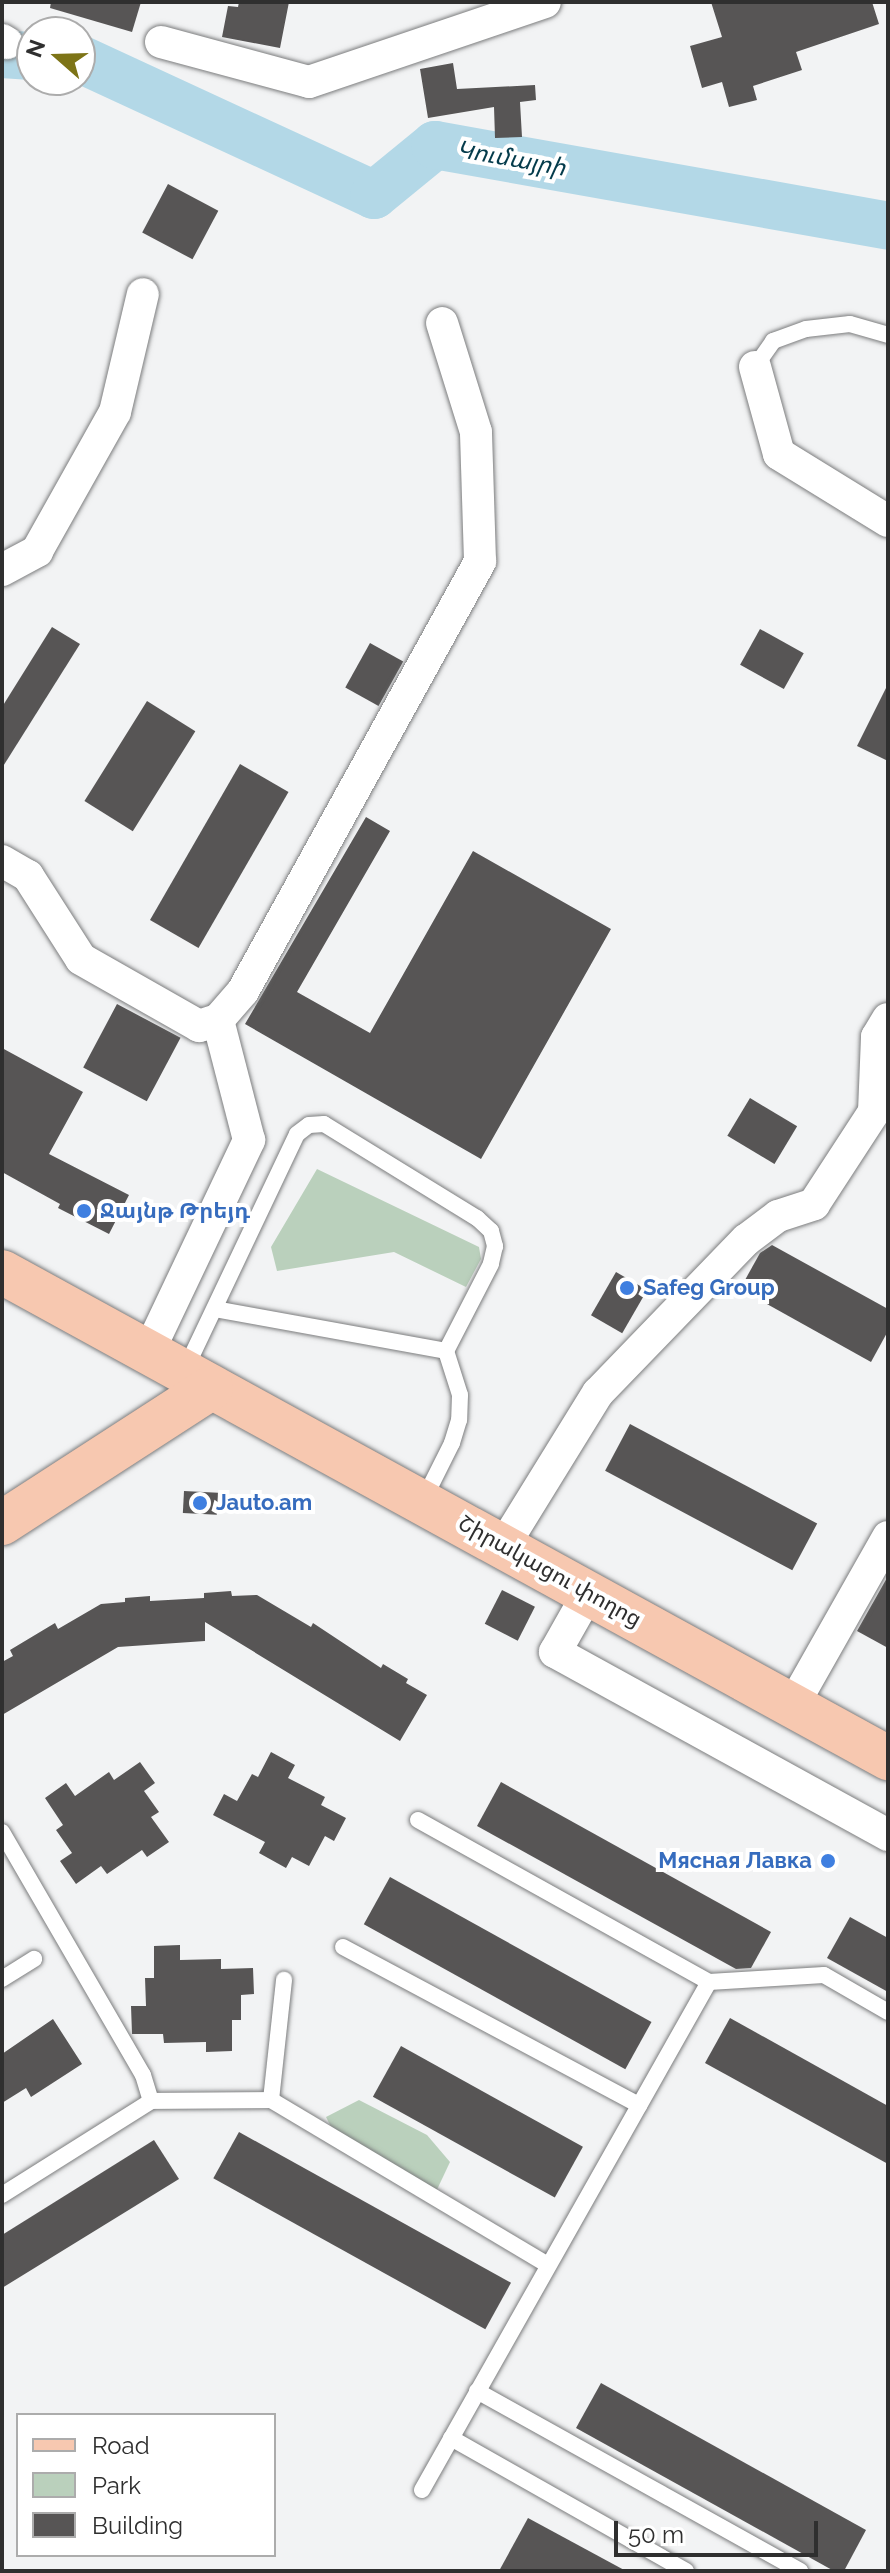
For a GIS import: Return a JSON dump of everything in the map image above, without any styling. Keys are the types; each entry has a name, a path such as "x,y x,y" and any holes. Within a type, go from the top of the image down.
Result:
{"main road":[{"name":"Շիրակացու փողոց","path":"2,1272 888,1758"},
{"path":"2,1523 181,1372"}],"street":[{"path":"161,42 309,82 482,12 545,2"},
{"path":"2,570 37,551 115,412 143,294"},
{"path":"2,861 28,876 81,959 199,1026 218,1020 243,991 480,561 476,432 442,323"},
{"path":"755,367 779,454 888,521"},
{"path":"504,1545 598,1393 746,1240 778,1216 814,1204 881,1116 877,1037 888,1019"},
{"path":"181,1372 249,1140 218,1020"},
{"path":"793,1705 888,1537"},
{"path":"589,1592 555,1652 888,1835"}],"lane":[{"path":"755,367 773,341 806,329 850,324 888,335"},
{"path":"181,1372 215,1309 297,1134 309,1125 324,1124 477,1218 491,1231 495,1246 491,1264 446,1351 460,1395 459,1420 452,1443 423,1501"},
{"path":"215,1309 446,1351"},
{"path":"418,1820 709,1982 824,1975 888,2012"},
{"path":"2,1832 143,2075 151,2101"},
{"path":"343,1947 639,2105"},
{"path":"2,1979 34,1959"},
{"path":"271,2100 284,1980"},
{"path":"422,2490 709,1982"},
{"path":"2,2195 151,2101 271,2100 548,2265"},
{"path":"477,2391 800,2571"},
{"path":"451,2438 686,2571"}],"green space":[{"path":"317,1169 479,1247 481,1259 466,1287 394,1252 277,1271 271,1247"},
{"path":"359,2100 427,2135 450,2162 434,2196 338,2141 326,2117"}],"building":[{"path":"51,2 141,2 132,32 96,21 96,16 77,16 50,8"},
{"path":"239,2 289,2 280,48 222,37 228,6 238,7"},
{"path":"711,2 872,2 879,24 796,52 802,70 753,86 757,100 729,107 722,82 702,88 690,46 722,37"},
{"path":"453,63 457,89 535,85 536,100 520,102 522,137 495,138 494,107 428,118 420,69"},
{"path":"168,184 218,211 193,259 142,233"},
{"path":"52,627 80,644 2,768 2,707"},
{"path":"760,629 804,653 784,689 740,665"},
{"path":"370,643 403,661 379,706 345,688"},
{"path":"888,684 888,761 857,746"},
{"path":"147,701 195,731 133,831 84,801"},
{"path":"240,764 288,792 198,948 150,920"},
{"path":"366,817 390,831 297,992 370,1033 473,851 611,929 481,1159 245,1024"},
{"path":"117,1004 181,1038 147,1101 83,1068"},
{"path":"2,1048 83,1092 49,1154 129,1195 109,1234 58,1208 60,1204 2,1172"},
{"path":"750,1098 797,1126 774,1164 727,1136"},
{"path":"772,1245 888,1309 888,1331 871,1362 740,1289 760,1253"},
{"path":"616,1272 647,1290 622,1333 591,1315"},
{"path":"630,1424 817,1524 792,1570 605,1471"},
{"name":"Jauto.am","path":"184,1491 218,1493 217,1515 183,1513"},
{"path":"888,1576 888,1648 857,1631"},
{"path":"502,1590 535,1607 518,1641 485,1624"},
{"path":"231,1591 232,1596 257,1595 311,1627 313,1623 381,1668 383,1664 408,1679 406,1683 427,1695 400,1741 205,1622 205,1641 118,1647 2,1715 2,1662 13,1656 10,1650 55,1623 58,1629 101,1604 125,1602 125,1598 150,1596 150,1601 204,1598 204,1593"},
{"path":"271,1752 295,1765 288,1778 325,1797 321,1805 346,1818 334,1841 325,1836 309,1866 292,1857 286,1868 259,1853 265,1842 213,1815 224,1794 237,1801 252,1774 258,1777"},
{"path":"140,1762 155,1783 144,1791 159,1812 151,1817 169,1842 147,1857 142,1850 107,1874 101,1866 76,1884 60,1861 72,1853 56,1830 63,1825 45,1798 66,1783 75,1796 109,1772 114,1780"},
{"path":"501,1782 771,1932 751,1968 736,1969 477,1826"},
{"path":"390,1877 652,2022 625,2069 364,1924"},
{"path":"850,1917 888,1938 888,1992 827,1958"},
{"path":"180,1945 180,1960 221,1959 221,1969 253,1968 254,1994 241,1995 241,2020 232,2020 232,2051 206,2052 206,2042 164,2043 163,2034 132,2034 131,2006 146,2006 145,1978 154,1978 154,1946"},
{"path":"730,2018 888,2106 888,2164 705,2063"},
{"path":"53,2019 82,2064 31,2097 26,2088 2,2103 2,2054"},
{"path":"401,2046 583,2147 555,2198 373,2097"},
{"path":"239,2132 511,2283 485,2329 213,2178"},
{"path":"154,2140 179,2179 2,2288 2,2235"},
{"path":"601,2383 866,2530 844,2571 834,2571 576,2428"},
{"path":"528,2518 626,2571 499,2571"}],"waterway":[{"name":"Կումայրի","path":"2,54 16,55"},
{"name":"Կումայրի","path":"96,66 374,195 435,145 888,226"}],"place":[{"name":"Ջայնթ Թրեյդ","path":"84,1211"},
{"name":"Safeg Group","path":"627,1288"},
{"name":"Jauto.am","path":"200,1503"},
{"name":"Мясная Лавка","path":"828,1861"}]}
